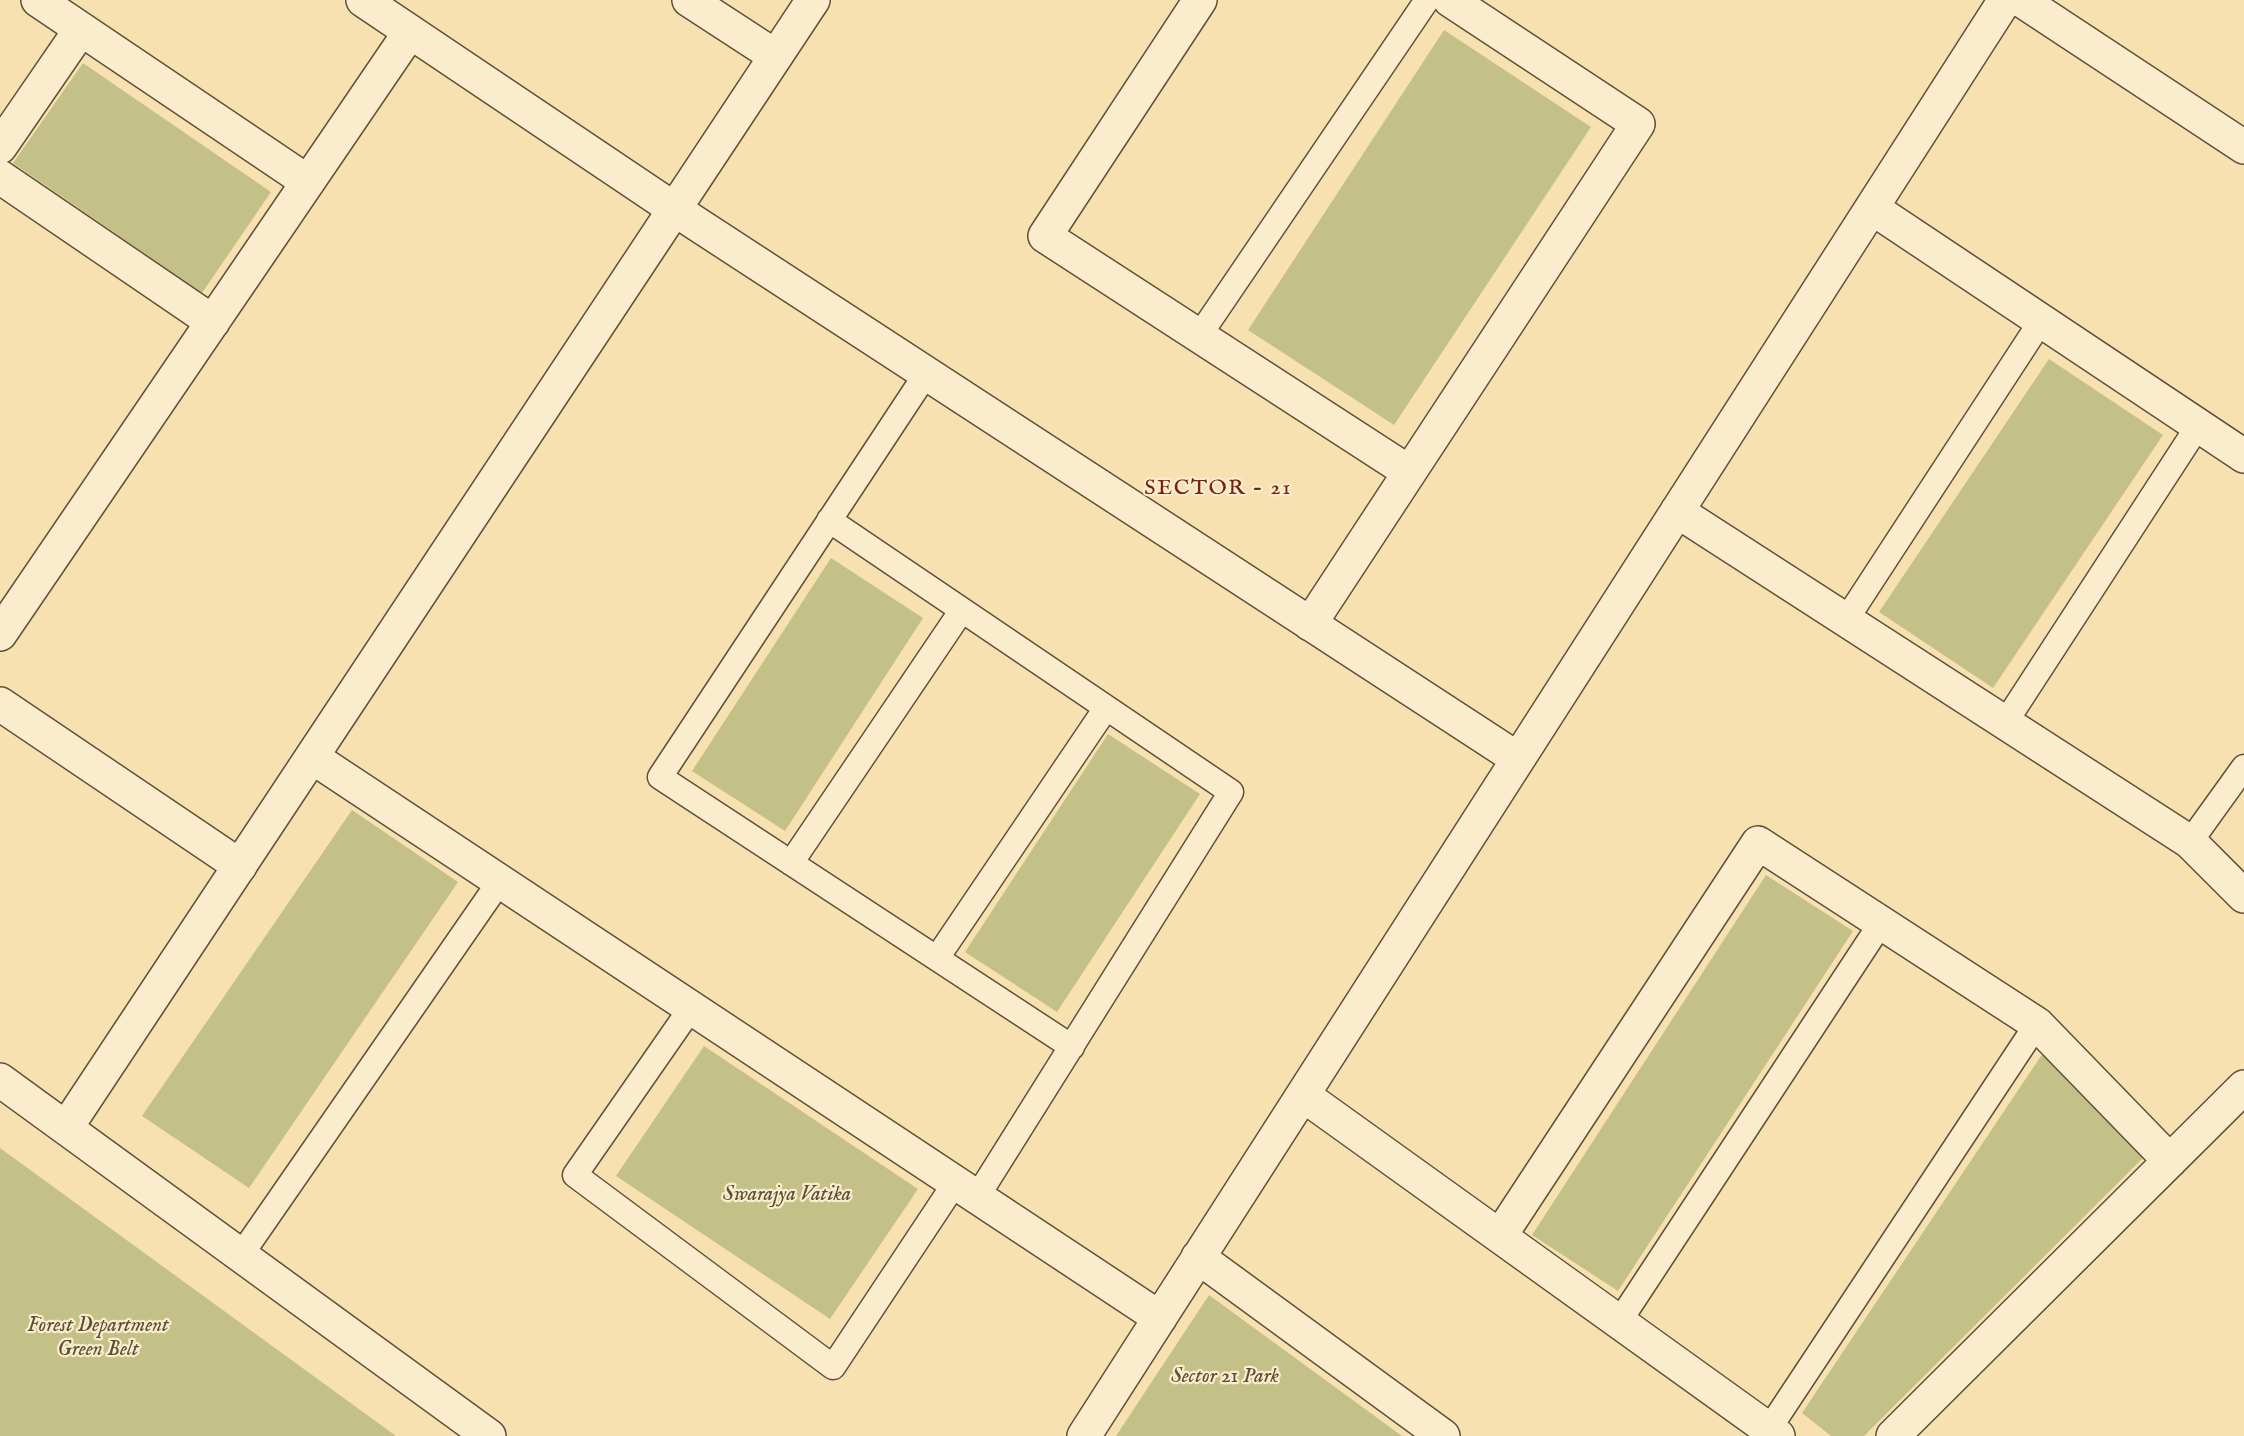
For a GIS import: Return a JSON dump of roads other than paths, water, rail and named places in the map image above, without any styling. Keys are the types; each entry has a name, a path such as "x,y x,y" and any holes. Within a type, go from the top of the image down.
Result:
{"street":[{"path":"38,0 308,182"},
{"path":"363,0 674,209 1518,759"},
{"path":"689,0 775,56"},
{"path":"66,1128 813,0"},
{"path":"1200,0 1046,236 1409,472"},
{"path":"1310,624 1638,124 1450,0"},
{"path":"1084,1436 2005,0"},
{"path":"2021,0 2244,147"},
{"path":"0,147 81,28"},
{"path":"0,634 410,32"},
{"path":"0,177 213,322"},
{"path":"1872,208 2244,456"},
{"path":"1677,511 2190,842 2244,896"},
{"path":"0,704 240,866"},
{"path":"312,757 1160,1318"},
{"path":"1500,1236 1758,843 2037,1024 2170,1161"},
{"path":"0,1080 489,1436"},
{"path":"1893,1436 2244,1087"},
{"path":"1303,1095 1774,1432"},
{"path":"1198,1257 1443,1436"}],"lane":[{"path":"1199,336 1427,0"},
{"path":"1846,620 2041,321"},
{"path":"926,374 660,777 1072,1047"},
{"path":"2005,723 2198,426"},
{"path":"691,1008 575,1175 832,1367 1072,1047 1230,792 829,520"},
{"path":"791,863 962,610"},
{"path":"937,958 1106,708"},
{"path":"2190,842 2244,767"},
{"path":"241,1255 500,881"},
{"path":"1619,1322 1881,923"},
{"path":"1774,1432 2037,1024"}],"district":[{"name":"SECTOR - 21","path":"1218,489"}],"park label":[{"name":"Swarajya Vatika","path":"787,1196"},
{"name":"Forest Department Green Belt","path":"98,1339"},
{"name":"Sector 21 Park","path":"1225,1378"}]}
